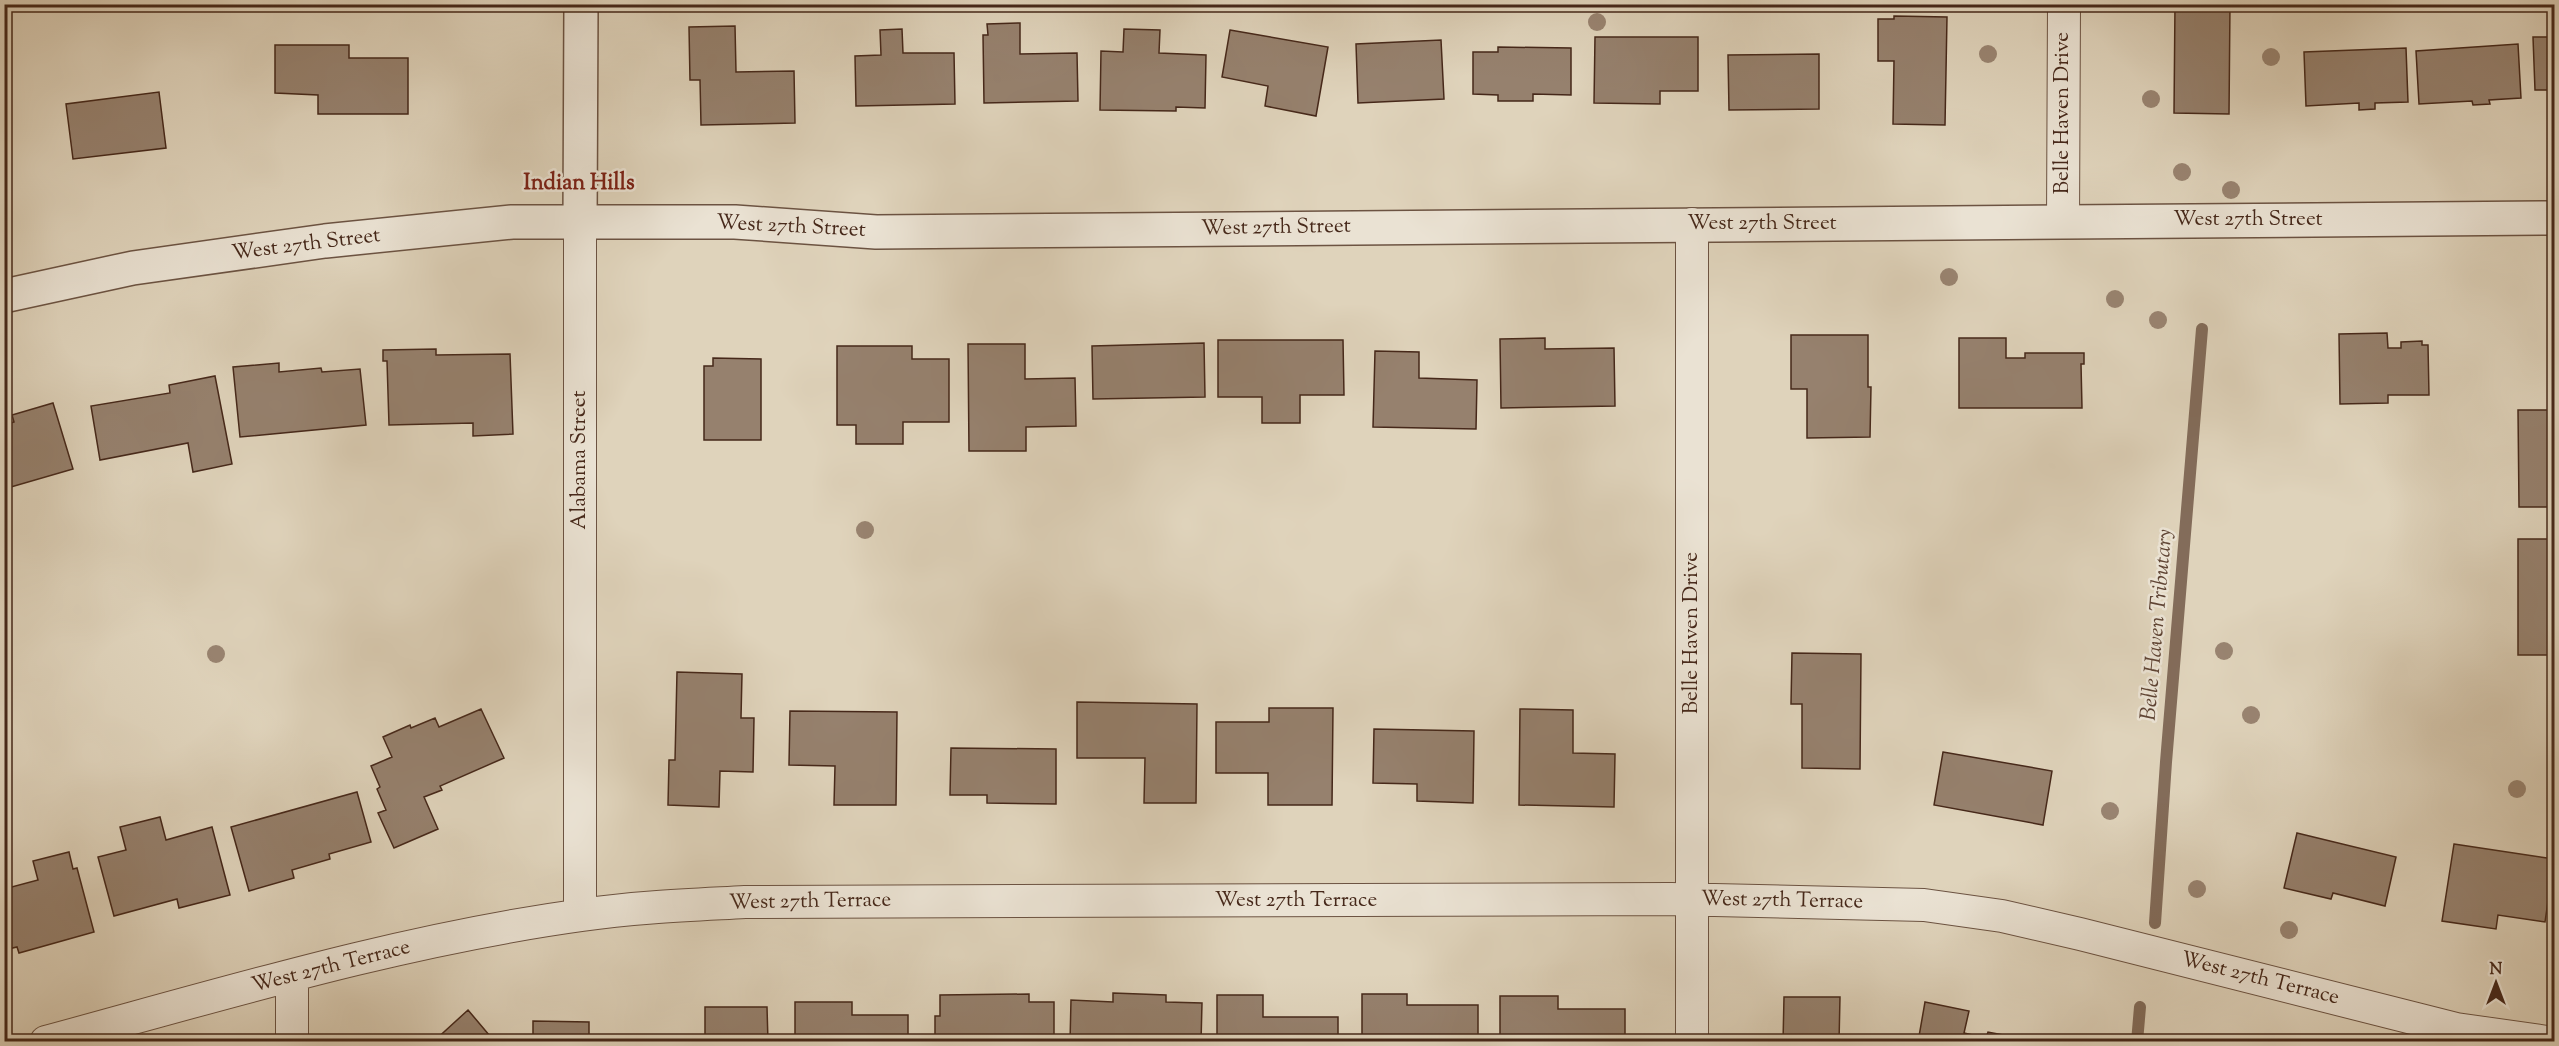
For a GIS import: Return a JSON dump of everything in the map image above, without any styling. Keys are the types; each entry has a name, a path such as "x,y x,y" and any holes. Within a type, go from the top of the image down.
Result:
{"street":[{"name":"Alabama Street","path":"580,915 581,4"},
{"name":"Belle Haven Drive","path":"2063,222 2064,4"},
{"name":"West 27th Street","path":"4,296 133,268 326,241 512,222 735,222 876,232 2554,218"},
{"name":"Belle Haven Drive","path":"1692,224 1692,1041"},
{"name":"West 27th Terrace","path":"46,1041 446,938 580,915 643,908 746,902 1692,899 1913,904 2002,916 2456,1029 2547,1041"},
{"path":"292,976 292,1041"}],"building":[{"path":"2175,4 2230,4 2229,114 2174,113"},
{"path":"1894,16 1947,17 1945,125 1893,124 1894,61 1878,61 1878,19 1894,19"},
{"path":"1020,23 1020,54 1077,53 1078,101 984,103 983,35 988,35 987,24"},
{"path":"735,26 736,72 794,71 795,123 701,125 700,80 690,80 689,27"},
{"path":"902,29 903,53 954,53 955,104 856,106 855,56 881,55 880,30"},
{"path":"1124,29 1160,30 1159,53 1206,55 1205,108 1176,107 1176,111 1100,110 1101,51 1123,52"},
{"path":"1230,30 1328,47 1316,116 1265,106 1268,86 1222,77"},
{"path":"1595,37 1698,37 1698,91 1660,91 1660,104 1594,103"},
{"path":"2533,37 2554,37 2554,90 2535,90"},
{"path":"1441,40 1444,99 1358,103 1356,44"},
{"path":"2518,44 2521,98 2489,100 2490,104 2473,105 2472,101 2419,104 2416,51"},
{"path":"275,45 349,45 349,58 408,58 408,114 318,114 318,95 275,93"},
{"path":"1498,47 1571,48 1571,95 1533,94 1533,101 1498,101 1498,95 1473,94 1473,52 1498,52"},
{"path":"2406,48 2408,102 2375,103 2375,109 2359,110 2359,103 2306,106 2304,52"},
{"path":"1819,54 1819,109 1729,110 1728,55"},
{"path":"159,92 166,148 73,159 66,104"},
{"path":"2387,333 2388,348 2401,348 2401,342 2422,341 2422,345 2428,345 2429,395 2388,395 2388,403 2340,404 2339,334"},
{"path":"1791,335 1868,335 1868,387 1871,387 1870,437 1807,438 1807,389 1791,389"},
{"path":"1545,338 1545,349 1614,348 1615,406 1501,408 1500,339"},
{"path":"1959,338 2006,338 2006,358 2025,358 2025,353 2084,353 2084,364 2081,364 2082,408 1959,408"},
{"path":"1218,340 1343,340 1344,395 1300,395 1300,423 1262,423 1262,397 1218,397"},
{"path":"1204,343 1205,397 1093,399 1092,346"},
{"path":"968,344 1025,344 1025,379 1075,378 1076,426 1026,427 1026,451 969,451"},
{"path":"837,346 912,346 912,359 949,359 949,422 903,422 903,444 856,444 856,425 837,425"},
{"path":"436,349 436,355 510,354 513,434 473,436 473,423 389,425 387,361 383,361 383,350"},
{"path":"1375,351 1419,352 1419,378 1477,380 1476,429 1373,427"},
{"path":"713,358 761,359 761,440 704,440 704,366 713,366"},
{"path":"279,363 279,372 321,368 322,372 360,369 366,425 240,437 233,367"},
{"path":"215,376 232,464 193,472 188,443 100,460 91,406 170,393 169,385"},
{"path":"53,403 73,469 4,489 4,425 14,422 12,415"},
{"path":"2518,410 2554,410 2554,507 2519,507"},
{"path":"2518,539 2554,539 2554,655 2518,655"},
{"path":"1792,653 1861,654 1860,769 1802,768 1802,704 1791,704"},
{"path":"677,672 742,674 741,718 754,718 753,772 720,771 719,807 668,805 669,760 675,760"},
{"path":"1077,702 1197,704 1196,803 1144,803 1145,758 1077,758"},
{"path":"1269,708 1333,708 1332,805 1268,805 1268,773 1216,773 1216,722 1269,722"},
{"path":"481,709 504,758 440,786 442,790 424,797 438,829 394,848 378,813 386,810 371,766 392,757 383,737 410,725 411,728 435,718 439,727"},
{"path":"1520,709 1573,710 1573,753 1615,754 1614,807 1519,805"},
{"path":"790,711 897,712 896,805 834,805 835,766 789,765"},
{"path":"1374,729 1474,731 1473,803 1417,801 1417,784 1373,783"},
{"path":"951,748 1056,749 1056,804 987,803 987,795 950,795"},
{"path":"1943,752 2052,771 2043,825 1934,805"},
{"path":"357,792 371,842 329,854 330,859 292,870 294,878 249,891 231,827"},
{"path":"160,817 166,840 212,827 230,895 179,908 177,899 114,916 98,857 126,850 120,827"},
{"path":"2297,833 2396,857 2385,906 2333,893 2331,899 2284,888"},
{"path":"2454,844 2554,859 2545,922 2498,915 2496,929 2442,921"},
{"path":"69,852 73,869 77,868 94,932 19,953 17,947 4,950 4,889 38,880 33,861"},
{"path":"1113,993 1166,995 1166,1002 1202,1003 1201,1042 1070,1042 1071,1000 1113,1002"},
{"path":"1029,994 1029,1002 1054,1002 1054,1042 935,1042 935,1016 940,1016 940,995"},
{"path":"1362,994 1407,994 1407,1005 1478,1005 1478,1042 1362,1042"},
{"path":"1217,995 1263,995 1263,1017 1338,1017 1338,1042 1217,1042"},
{"path":"1500,996 1558,996 1558,1009 1625,1009 1625,1042 1500,1042"},
{"path":"1784,997 1840,997 1839,1042 1783,1042"},
{"path":"795,1002 852,1002 852,1015 908,1015 908,1042 795,1042"},
{"path":"1925,1002 1969,1011 1964,1033 1986,1038 1988,1032 2040,1042 1918,1042"},
{"path":"705,1007 767,1007 768,1042 705,1042"},
{"path":"468,1010 495,1042 433,1042"},
{"path":"533,1021 589,1022 589,1042 533,1042"}],"waterway":[{"name":"Belle Haven Tributary","path":"2155,923 2202,329"},
{"name":"Belle Haven Tributary","path":"2137,1042 2140,1007"}],"district":[{"name":"Indian Hills","path":"579,184"}]}
